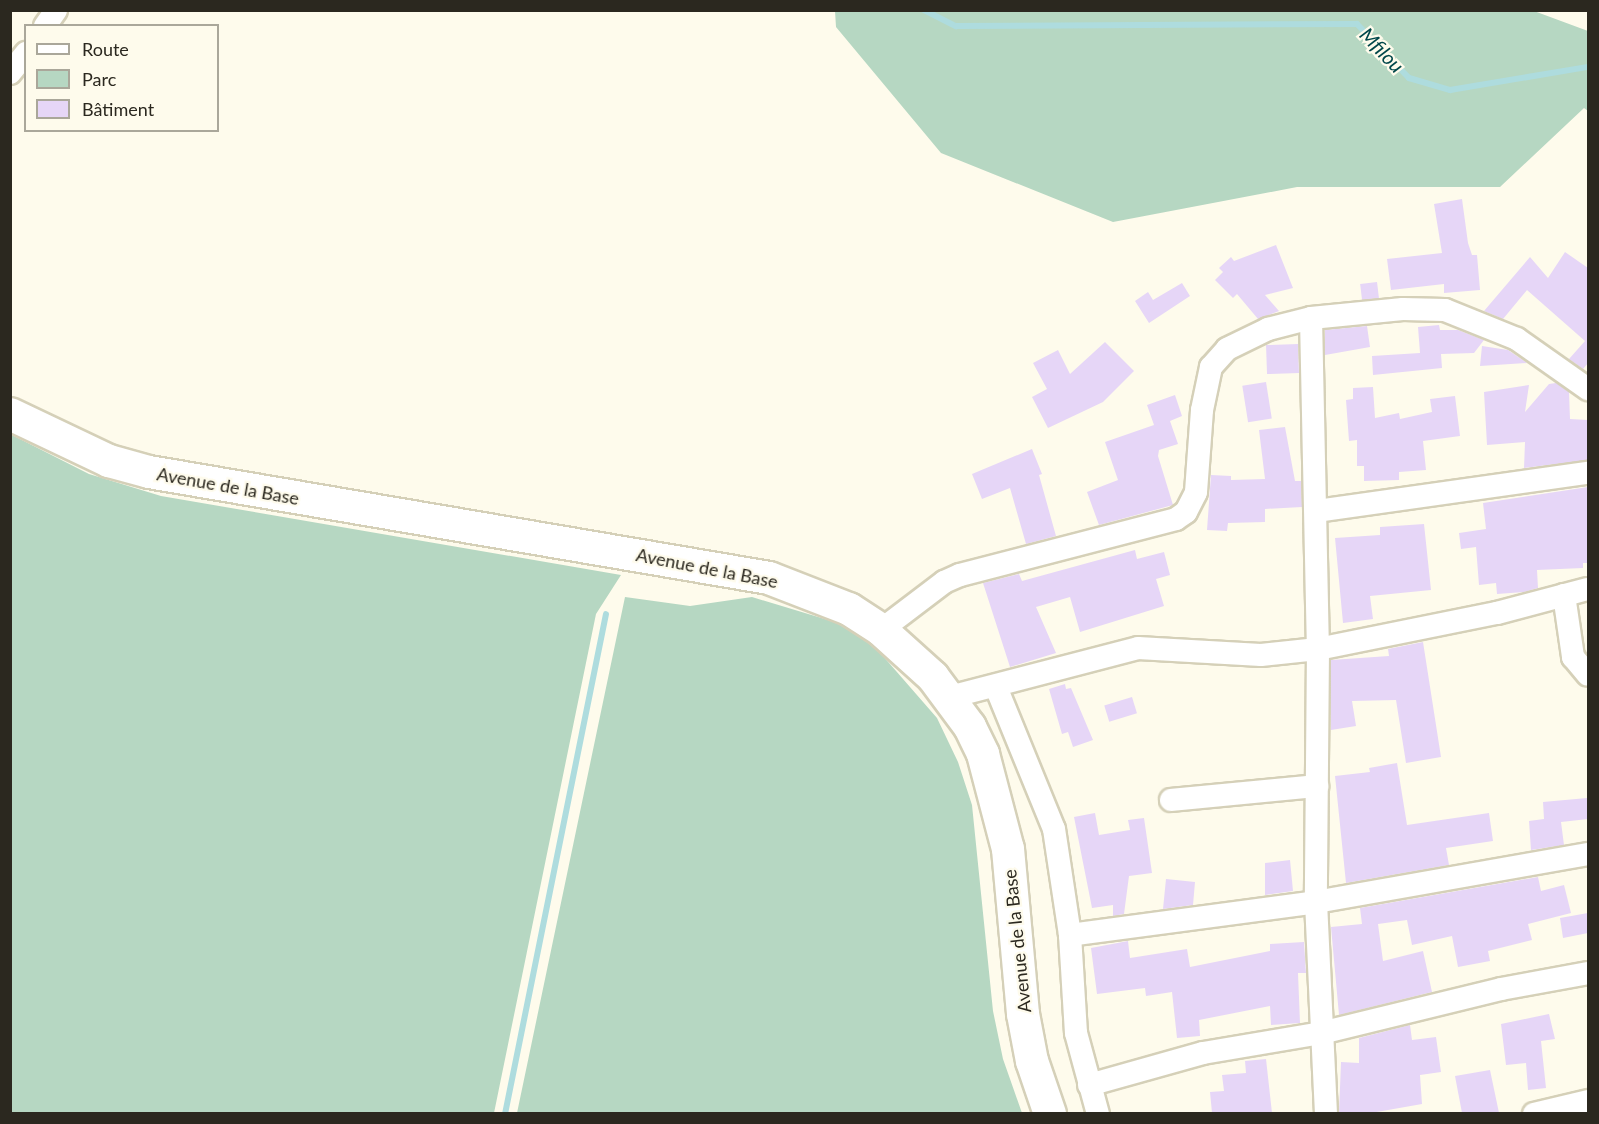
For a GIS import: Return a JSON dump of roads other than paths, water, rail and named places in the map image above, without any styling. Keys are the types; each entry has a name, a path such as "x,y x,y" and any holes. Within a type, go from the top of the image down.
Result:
{"main road":[{"name":"Avenue de la Base","path":"10,414 109,460 149,472 769,578 849,609 881,630 914,657 950,698 983,754 997,796 1008,849 1023,1014 1032,1061 1050,1113"}],"street":[{"path":"46,24 56,10"},
{"path":"10,74 24,55"},
{"path":"881,630 944,582 960,575 1176,519 1191,505 1196,492 1202,411 1211,367 1243,338 1311,318 1402,309 1445,310 1517,339 1588,389"},
{"path":"1311,318 1318,649 1316,902 1326,1113"},
{"path":"1316,511 1588,473"},
{"path":"950,698 1147,647 1261,656 1318,649 1497,613 1588,589"},
{"path":"1564,595 1573,657 1588,675"},
{"path":"996,687 1054,829 1070,935 1076,1033 1098,1113"},
{"path":"1172,800 1317,786"},
{"path":"1070,935 1316,902 1588,854"},
{"path":"1089,1085 1203,1053 1321,1033 1501,989 1588,973"},
{"path":"1534,1113 1588,1101"}],"waterway":[{"name":"Mfilou","path":"924,10 956,26 1357,24 1409,78 1450,90 1588,67"},
{"path":"505,1114 606,614"}]}
